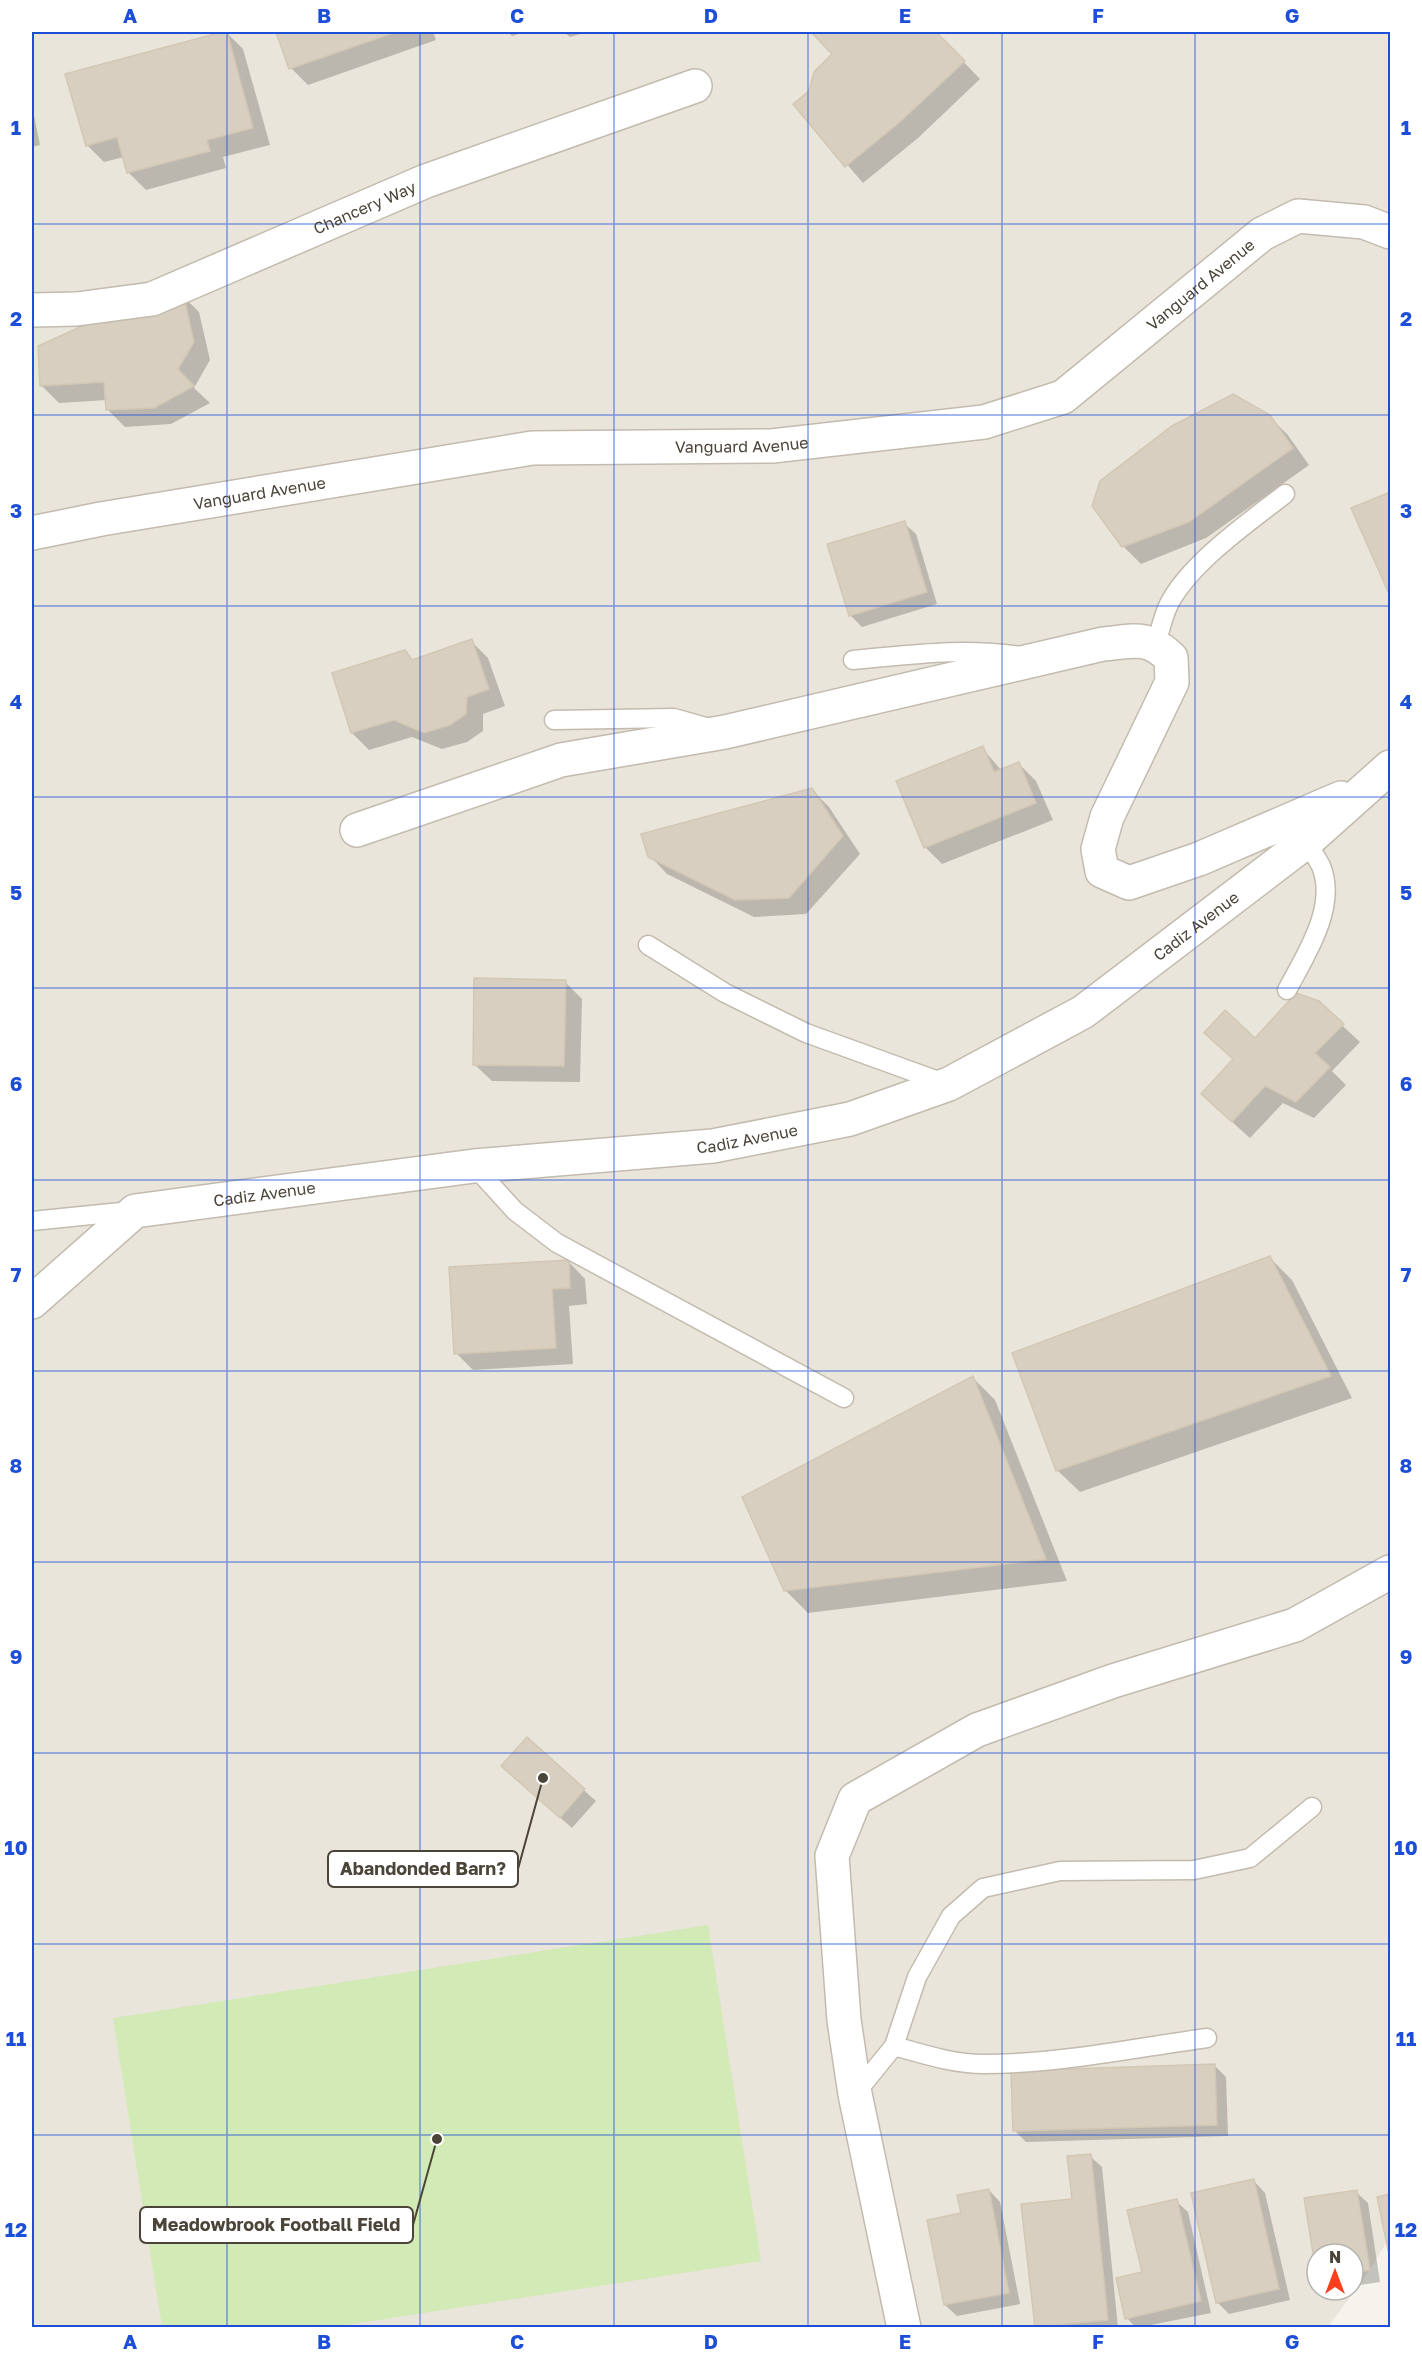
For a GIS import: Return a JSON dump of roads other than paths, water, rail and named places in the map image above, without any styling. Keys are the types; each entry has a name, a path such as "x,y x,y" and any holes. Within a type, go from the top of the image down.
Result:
{"street":[{"name":"Chancery Way","path":"32,310 77,309 152,299 426,181 695,86"},
{"name":"Vanguard Avenue","path":"32,533 101,519 532,448 772,446 984,422 1063,397 1262,234 1298,216 1364,222 1390,232"},
{"path":"357,830 561,760 725,732 1103,644 1136,640 1156,644 1171,658 1172,682 1107,817 1098,849 1102,871 1129,882 1199,860 1365,788"},
{"name":"Cadiz Avenue","path":"135,1211 474,1166 713,1146 850,1119 949,1084 1083,1012 1306,842 1390,767"},
{"path":"32,1302 135,1211"},
{"path":"904,2328 855,2094 844,2020 832,1856 855,1799 976,1730 1113,1681 1294,1625 1390,1572"}],"lane":[{"path":"1156,644 1168,605 1185,580 1232,536 1285,494"},
{"path":"854,660 985,650 1042,659"},
{"path":"554,720 674,718 725,732"},
{"path":"1287,990 1317,933 1325,895 1322,867 1306,842"},
{"path":"648,945 725,993 806,1033 949,1084"},
{"path":"474,1166 515,1211 557,1243 844,1398"},
{"path":"32,1221 135,1211"},
{"path":"855,2094 894,2046 916,1977 951,1916 983,1888 1060,1871 1194,1870 1250,1858 1312,1807"},
{"path":"894,2046 942,2059 983,2064 1048,2059 1207,2038"}],"place":[{"name":"Abandonded Barn?","path":"543,1778"},
{"name":"Meadowbrook Football Field","path":"437,2139"}]}
